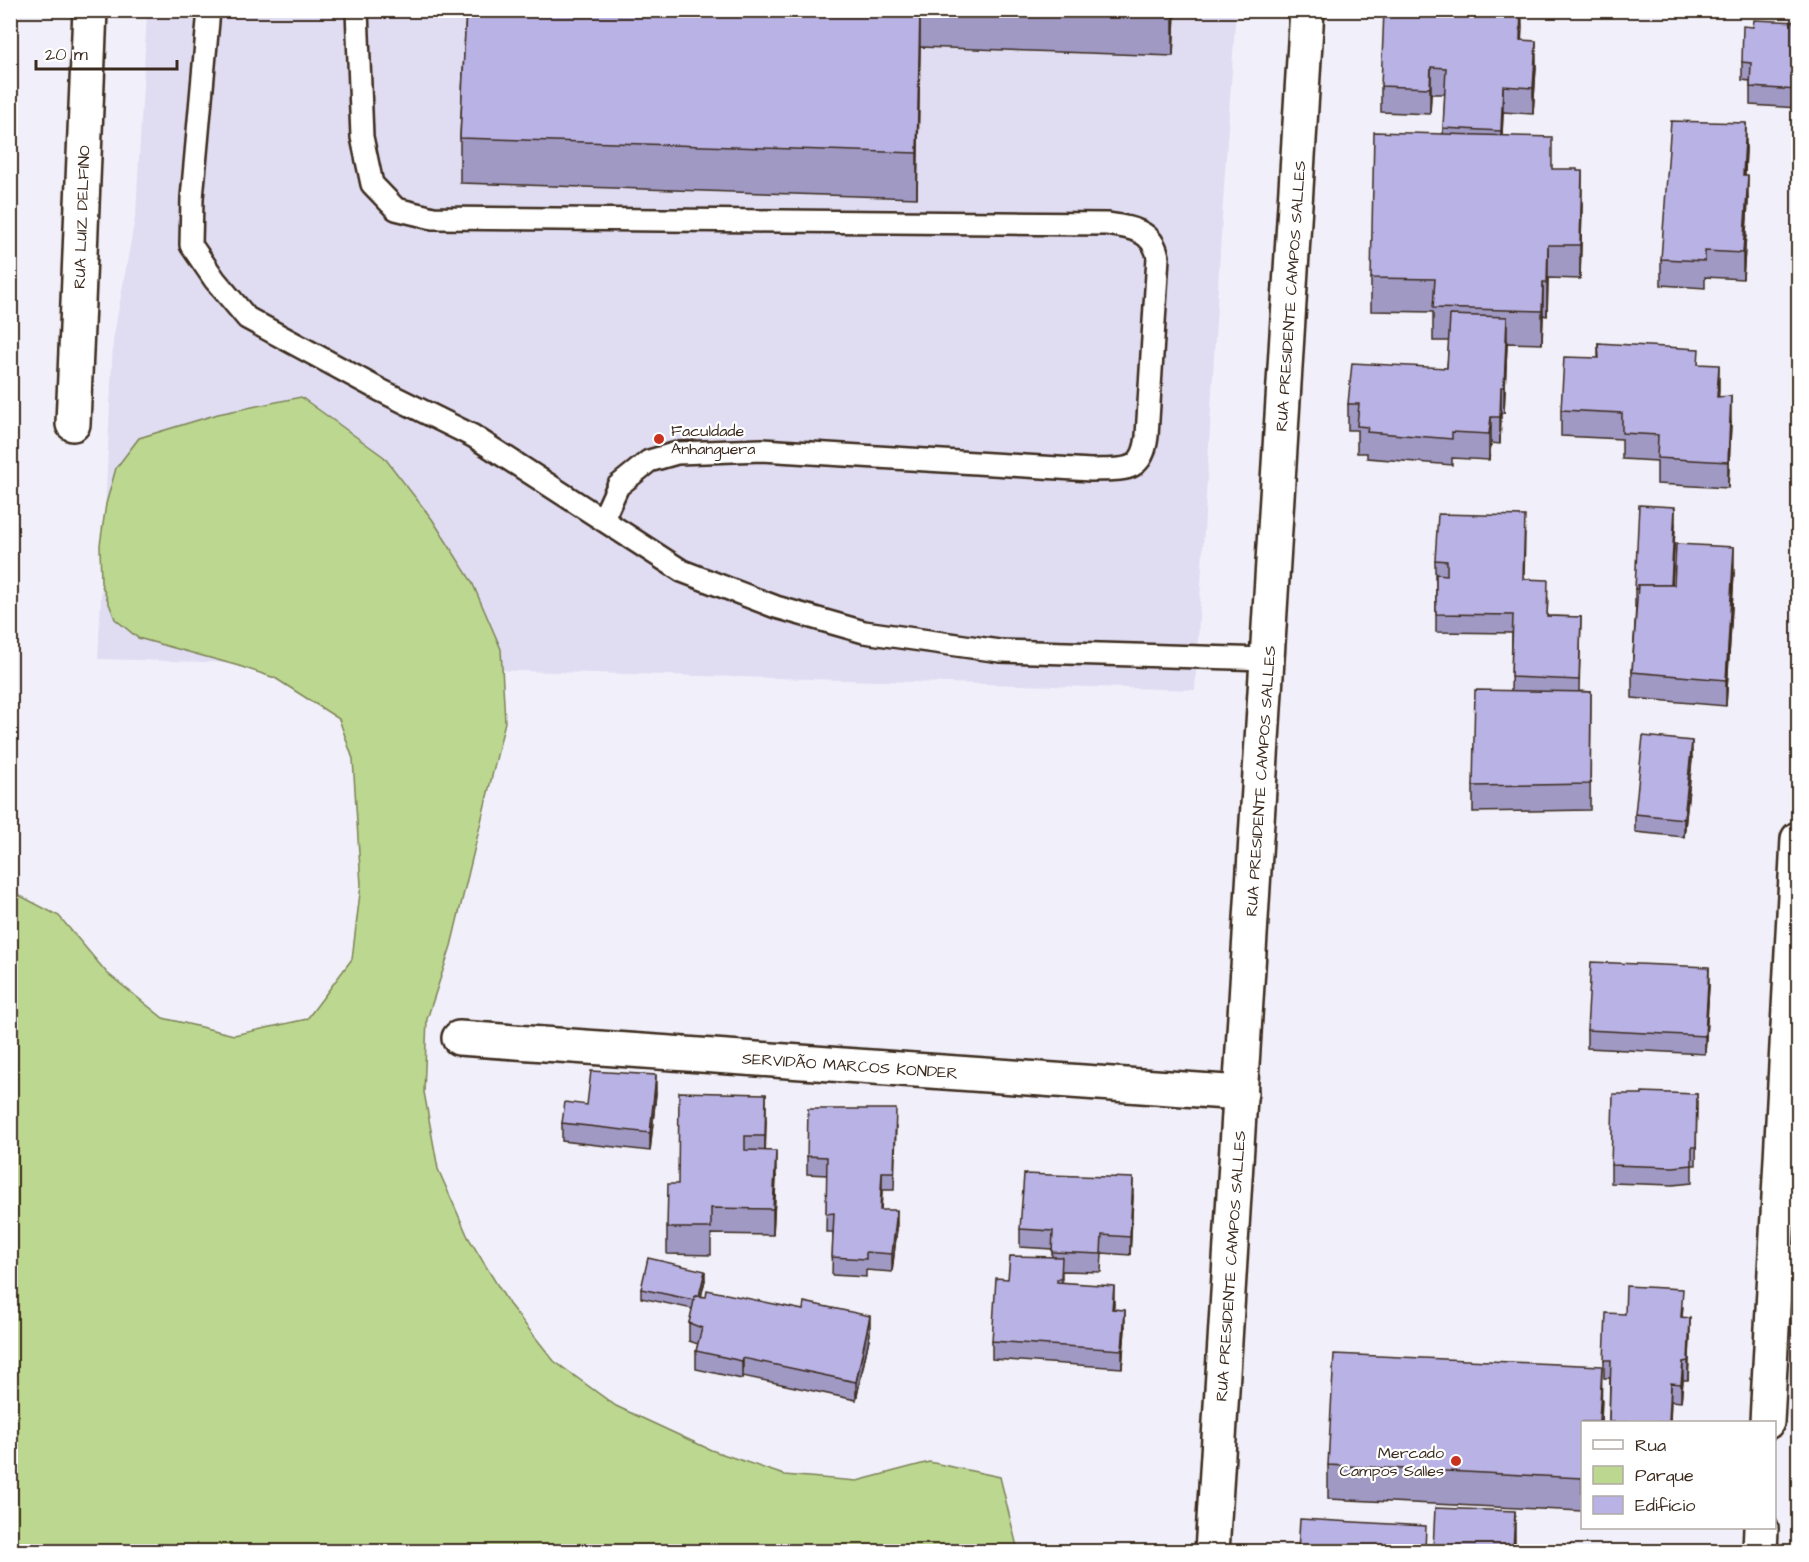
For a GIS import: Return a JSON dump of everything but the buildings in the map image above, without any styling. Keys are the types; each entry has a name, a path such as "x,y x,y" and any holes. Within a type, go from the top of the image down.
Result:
{"street":[{"name":"RUA LUIZ DELFINO","path":"73,424 90,10"},
{"name":"RUA PRESIDENTE CAMPOS SALLES","path":"1212,1551 1307,10"},
{"path":"1767,1421 1798,839"},
{"name":"SERVIDÃO MARCOS KONDER","path":"459,1038 1241,1093"},
{"path":"1760,1551 1761,1529"}],"lane":[{"path":"209,10 192,198 191,245 215,280 247,318 380,390 473,436 682,571 776,607 864,632 1000,651 1267,659"},
{"path":"357,10 362,137 372,184 396,209 433,219 1107,224 1131,227 1151,240 1157,248 1147,436 1145,451 1138,463 1124,468 1091,470 762,450 677,453 649,461 618,486 603,519"}],"shaded area":[{"name":"Faculdade Anhanguera","path":"147,11 1236,11 1195,690 98,659 113,340 136,212"}],"green space":[{"path":"301,397 384,457 432,519 472,582 501,649 505,722 451,946 427,1019 424,1092 438,1169 468,1237 509,1304 554,1361 616,1406 711,1450 784,1475 857,1481 929,1462 1000,1477 1018,1551 11,1551 11,891 59,916 107,973 163,1018 234,1035 307,1019 352,959 361,885 353,759 339,719 275,678 138,638 115,619 101,583 100,545 106,504 116,468 139,438 218,414"}],"place":[{"name":"Faculdade Anhanguera","path":"659,439"},
{"name":"Mercado Campos Salles","path":"1456,1461"}]}
